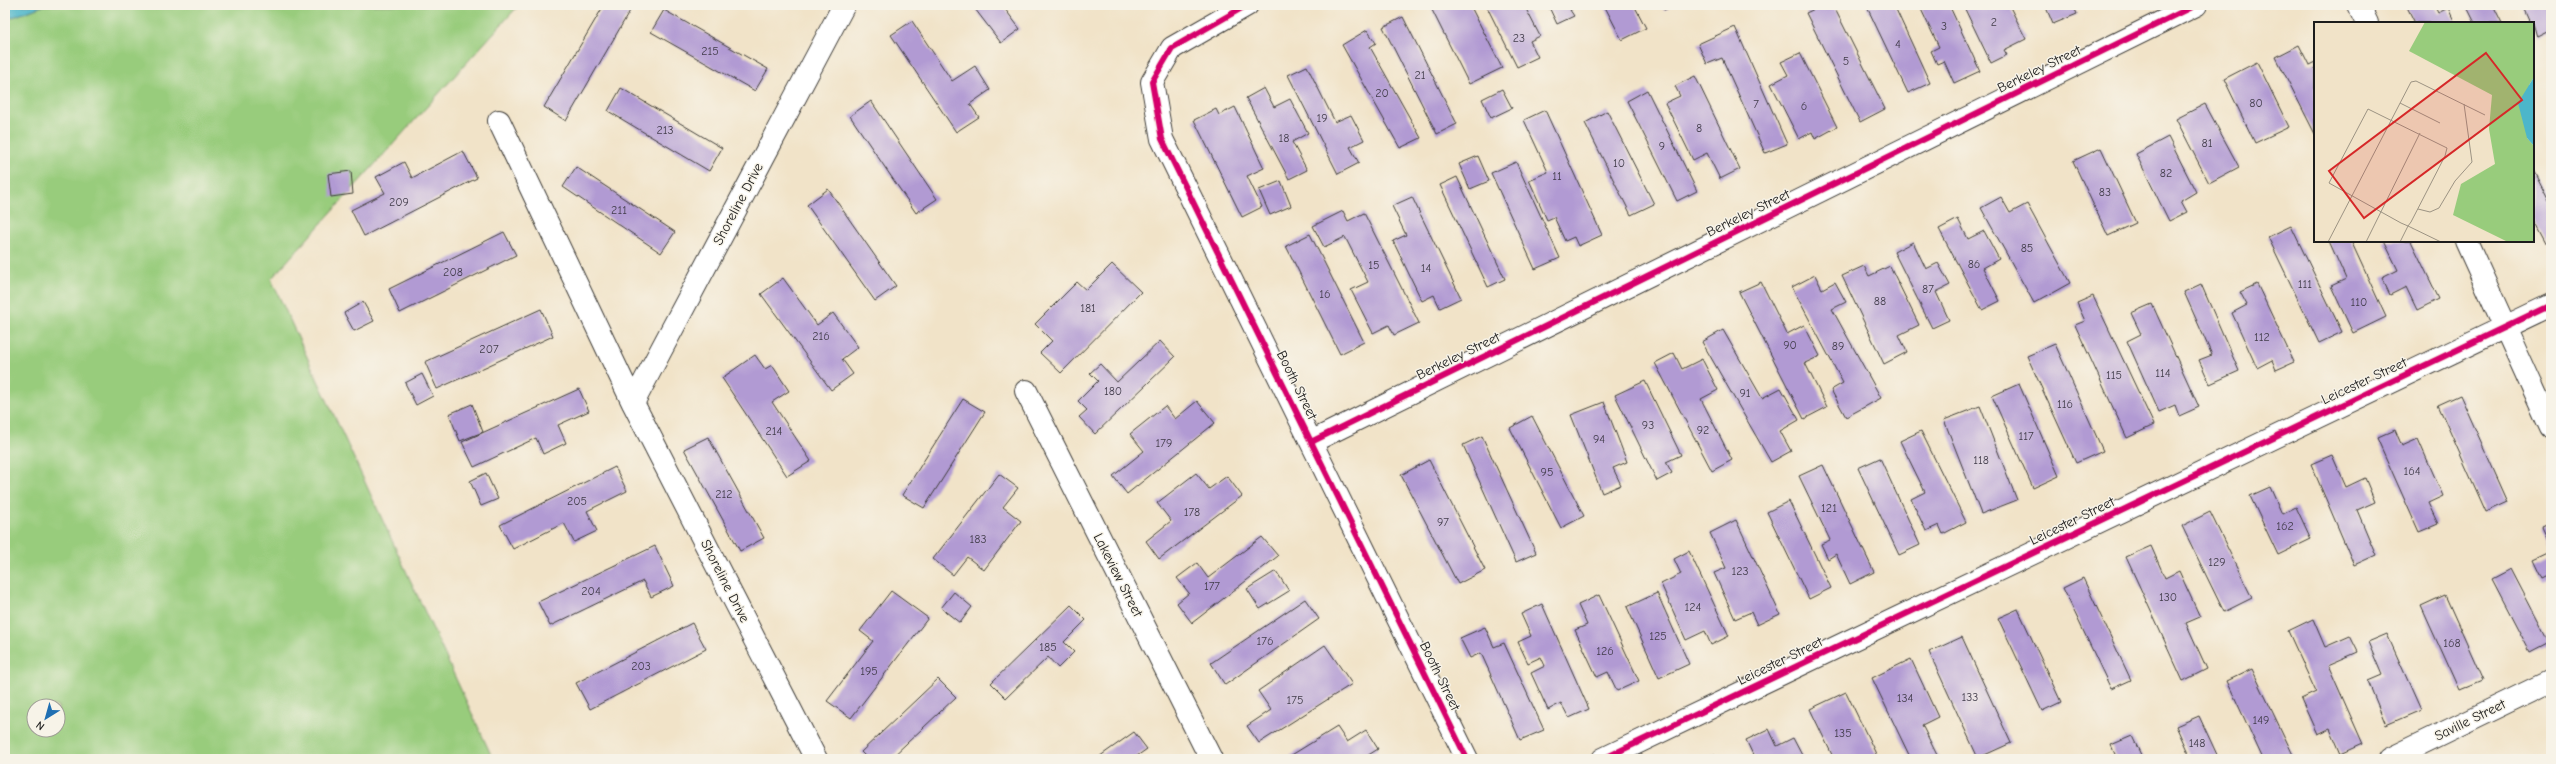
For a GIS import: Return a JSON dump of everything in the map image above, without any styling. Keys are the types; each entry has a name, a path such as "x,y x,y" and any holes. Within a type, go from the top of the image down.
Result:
{"street":[{"name":"Shoreline Drive","path":"633,403 844,5"},
{"name":"Booth Street","path":"1247,5 1172,48 1152,82 1162,139 1467,759"},
{"name":"Berkeley Street","path":"1311,442 2196,5"},
{"path":"2358,5 2366,22"},
{"name":"Shoreline Drive","path":"499,121 633,403 816,759"},
{"path":"2466,242 2551,428"},
{"name":"Leicester Street","path":"1604,759 2551,305"},
{"name":"Lakeview Street","path":"1026,391 1211,759"},
{"name":"Saville Street","path":"2390,759 2551,681"}],"green space":[{"path":"45,5 519,5 271,279 493,759 5,759 5,20"}],"water":[{"path":"5,5 45,5 5,20"}],"building":[{"path":"604,5 625,5 631,9 566,121 544,107"},
{"path":"972,5 1002,5 1020,29 1001,43"},
{"path":"1438,5 1470,5 1502,68 1469,84 1431,8"},
{"path":"1486,5 1524,5 1540,36 1530,41 1538,57 1517,67"},
{"path":"1548,5 1580,5 1570,10 1574,16 1557,24"},
{"path":"1604,5 1634,5 1646,28 1622,40"},
{"path":"1662,5 1675,5 1664,10"},
{"path":"1823,5 1833,5 1885,109 1860,122 1806,13"},
{"path":"1866,5 1894,5 1930,83 1908,93"},
{"path":"1919,5 1949,5 1980,71 1954,83 1944,61 1937,64 1931,51 1939,47"},
{"path":"1963,5 2009,5 2026,39 2004,50 2007,55 1991,63"},
{"path":"2045,5 2073,5 2077,14 2053,24"},
{"path":"2406,5 2434,5 2438,13 2448,8 2455,22 2414,22"},
{"path":"2466,5 2493,5 2502,22 2474,22"},
{"path":"2522,5 2551,5 2551,30 2537,37 2534,22 2530,22"},
{"path":"664,10 768,69 755,91 651,32"},
{"path":"1403,17 1457,124 1437,134 1383,27"},
{"path":"912,21 952,81 975,66 990,90 970,104 979,117 956,132 891,35"},
{"path":"1735,27 1787,144 1765,153 1722,58 1707,64 1698,44"},
{"path":"1367,30 1376,43 1370,47 1421,138 1400,148 1342,45"},
{"path":"2299,45 2309,65 2314,62 2314,132 2276,57"},
{"path":"1800,53 1837,127 1815,139 1812,132 1799,139 1771,84 1788,75 1781,62"},
{"path":"2257,62 2289,127 2255,143 2224,79"},
{"path":"1307,66 1335,122 1351,115 1364,140 1350,147 1359,163 1338,174 1288,75"},
{"path":"1695,76 1740,169 1720,179 1707,153 1693,160 1665,103 1680,96 1675,86"},
{"path":"621,88 722,148 709,171 608,111"},
{"path":"1264,88 1274,107 1290,99 1308,133 1292,142 1307,170 1289,179 1246,98"},
{"path":"1502,89 1512,108 1491,118 1482,99"},
{"path":"1647,90 1697,191 1677,201 1627,101"},
{"path":"871,101 937,199 916,213 850,116"},
{"path":"2205,104 2239,167 2209,183 2176,119"},
{"path":"1235,107 1264,168 1247,176 1262,207 1242,217 1194,120 1216,109 1219,115"},
{"path":"1545,110 1602,235 1578,246 1574,237 1565,241 1554,217 1547,220 1529,180 1548,172 1524,120"},
{"path":"1607,111 1654,204 1631,215 1585,123"},
{"path":"2168,137 2196,192 2181,201 2187,212 2169,221 2136,154"},
{"path":"2101,148 2136,223 2108,236 2073,161"},
{"path":"463,151 477,178 364,236 351,210 385,193 376,177 404,162 412,178"},
{"path":"1478,156 1489,181 1470,189 1459,164"},
{"path":"1516,162 1560,258 1535,269 1491,173"},
{"path":"576,167 675,232 661,253 563,187"},
{"path":"351,171 353,194 331,197 328,174"},
{"path":"2534,172 2551,205 2551,252 2534,220"},
{"path":"1457,177 1505,279 1488,287 1440,185"},
{"path":"1281,181 1291,206 1270,215 1259,190"},
{"path":"828,189 896,286 875,301 807,205"},
{"path":"1412,197 1461,298 1440,308 1434,295 1422,301 1393,241 1406,235 1392,206"},
{"path":"2001,197 2010,213 2027,204 2070,283 2034,303 1981,208"},
{"path":"1343,211 1348,221 1364,213 1419,323 1394,335 1389,325 1373,333 1351,290 1368,282 1345,237 1324,247 1313,226"},
{"path":"1958,219 1968,239 1984,231 1999,259 1983,268 2000,301 1982,310 1939,229"},
{"path":"2291,226 2342,332 2319,343 2268,237"},
{"path":"504,232 516,255 400,313 389,289"},
{"path":"1310,234 1364,342 1340,354 1286,246"},
{"path":"1913,242 1926,269 1938,263 1950,285 1936,292 1949,320 1932,328 1894,252"},
{"path":"2329,242 2351,242 2386,317 2353,333 2331,286 2346,279"},
{"path":"2384,242 2411,242 2439,299 2417,310 2406,287 2390,295 2382,278 2398,270"},
{"path":"1112,264 1141,292 1061,373 1040,353 1052,341 1035,324 1077,282 1086,290"},
{"path":"1864,266 1869,276 1890,266 1919,325 1899,335 1907,352 1884,364 1842,276"},
{"path":"1815,275 1822,289 1835,282 1846,302 1832,309 1881,398 1846,417 1831,390 1843,383 1792,287"},
{"path":"783,278 817,325 833,313 858,347 842,359 853,374 831,390 761,294"},
{"path":"1761,282 1787,334 1804,325 1820,356 1805,363 1827,407 1804,419 1739,292"},
{"path":"2201,284 2239,371 2210,384 2199,360 2212,355 2184,292"},
{"path":"2257,284 2294,362 2276,370 2272,360 2257,368 2232,313 2247,305 2240,292"},
{"path":"2093,296 2154,425 2127,438 2075,325 2085,321 2077,303"},
{"path":"363,302 374,321 354,331 344,313"},
{"path":"2152,304 2199,407 2179,416 2175,405 2159,412 2127,341 2141,334 2131,313"},
{"path":"541,309 553,336 437,389 425,362"},
{"path":"1723,330 1762,398 1781,388 1799,420 1780,431 1791,451 1771,462 1702,342"},
{"path":"1160,341 1175,357 1095,434 1079,417 1087,410 1078,401 1098,381 1090,373 1100,364 1117,382"},
{"path":"2055,344 2103,451 2076,463 2027,356"},
{"path":"1674,353 1682,369 1702,359 1718,390 1701,399 1732,460 1712,471 1655,363"},
{"path":"755,355 765,369 772,365 789,391 772,402 811,461 787,476 722,378"},
{"path":"422,374 433,396 416,405 405,383"},
{"path":"1645,381 1681,455 1666,462 1672,473 1657,481 1615,395"},
{"path":"2019,384 2059,476 2033,488 1992,396"},
{"path":"579,389 589,411 558,425 566,443 543,454 536,438 474,467 462,442"},
{"path":"2460,395 2508,502 2486,512 2438,405"},
{"path":"963,399 985,412 924,508 902,495"},
{"path":"1197,401 1215,423 1127,494 1113,476 1144,451 1130,434 1165,406 1175,419"},
{"path":"1604,402 1627,462 1613,468 1621,485 1602,493 1571,415"},
{"path":"472,404 483,432 460,441 449,414"},
{"path":"1980,406 2017,500 1981,514 1944,420"},
{"path":"1532,416 1584,516 1561,528 1510,428"},
{"path":"2395,430 2402,446 2418,439 2443,496 2428,503 2438,524 2419,532 2377,438"},
{"path":"1921,431 1966,522 1943,534 1939,525 1926,531 1911,499 1925,492 1900,441"},
{"path":"1482,436 1536,553 1516,562 1463,445"},
{"path":"708,437 764,538 740,551 684,449"},
{"path":"2332,455 2346,487 2365,478 2375,502 2357,510 2376,555 2354,565 2311,464"},
{"path":"1880,458 1920,545 1899,555 1858,468"},
{"path":"1429,460 1485,570 1458,584 1401,475"},
{"path":"1823,465 1874,572 1850,584 1836,554 1828,559 1821,544 1830,540 1799,476"},
{"path":"615,467 627,491 587,511 597,531 574,542 564,523 513,549 500,525"},
{"path":"486,473 498,499 481,506 470,481"},
{"path":"1196,473 1209,489 1227,476 1242,496 1159,559 1146,541 1171,521 1157,503"},
{"path":"999,474 1018,488 1003,507 1021,521 984,570 967,557 953,575 933,559"},
{"path":"2270,487 2282,514 2296,507 2311,539 2278,555 2250,496"},
{"path":"1789,501 1831,588 1809,599 1767,512"},
{"path":"2210,512 2252,598 2224,612 2182,526"},
{"path":"1736,520 1780,614 1757,625 1751,612 1735,619 1714,573 1726,568 1710,533"},
{"path":"2551,523 2551,546 2542,527"},
{"path":"1262,537 1278,556 1192,623 1177,603 1189,593 1177,578 1197,563 1208,578"},
{"path":"655,546 674,586 651,597 643,581 550,626 538,602"},
{"path":"2151,546 2165,578 2179,571 2200,617 2186,623 2207,669 2183,681 2126,557"},
{"path":"1689,551 1729,636 1711,645 1705,631 1686,640 1661,584 1681,574 1674,559"},
{"path":"2551,552 2551,575 2543,579 2534,560"},
{"path":"2511,569 2549,642 2530,652 2492,579"},
{"path":"1276,571 1289,591 1260,609 1247,589"},
{"path":"2083,578 2131,680 2111,689 2063,588"},
{"path":"891,591 928,618 851,718 827,701 873,641 860,631"},
{"path":"954,592 972,607 960,623 941,608"},
{"path":"1657,593 1689,664 1659,678 1627,607"},
{"path":"1599,595 1639,681 1617,691 1608,672 1597,677 1575,630 1587,625 1578,605"},
{"path":"2445,595 2483,680 2459,690 2421,606"},
{"path":"1305,599 1319,619 1225,685 1211,663"},
{"path":"1542,604 1589,709 1569,718 1561,703 1548,710 1531,673 1545,666 1541,657 1528,663 1518,642 1531,636 1521,614"},
{"path":"1071,605 1086,620 1064,642 1074,652 1058,668 1048,657 1006,698 991,683"},
{"path":"2018,609 2061,702 2042,711 1998,618"},
{"path":"2313,619 2325,647 2350,636 2358,652 2328,665 2363,744 2341,754 2330,728 2317,734 2301,699 2316,692 2288,631"},
{"path":"692,623 706,649 590,709 576,683"},
{"path":"1485,627 1494,647 1504,643 1544,730 1520,740 1481,653 1470,658 1460,638"},
{"path":"2387,634 2421,710 2386,725 2368,681 2382,675 2368,642"},
{"path":"1962,637 2011,743 1978,758 1929,652"},
{"path":"1325,645 1352,684 1259,743 1247,726 1271,710 1258,691"},
{"path":"1911,659 1938,717 1922,725 1939,759 1911,759 1872,678"},
{"path":"2252,669 2295,759 2263,759 2227,681"},
{"path":"938,679 956,697 890,759 868,759 861,752"},
{"path":"1846,692 1877,756 1870,759 1834,759 1810,709"},
{"path":"2199,716 2219,759 2191,759 2176,726"},
{"path":"1337,727 1347,742 1366,730 1378,749 1362,759 1292,759 1290,756"},
{"path":"1769,729 1777,746 1793,738 1804,759 1755,759 1746,740"},
{"path":"1134,732 1147,749 1137,756 1140,759 1096,759"},
{"path":"2132,736 2143,759 2117,759 2111,745"},
{"path":"1715,754 1718,759 1706,759"}],"cycle path":[{"path":"1247,5 1172,48 1152,82 1162,139 1467,759"},
{"path":"1311,442 2196,5"},
{"path":"1603,759 2551,305"}]}
